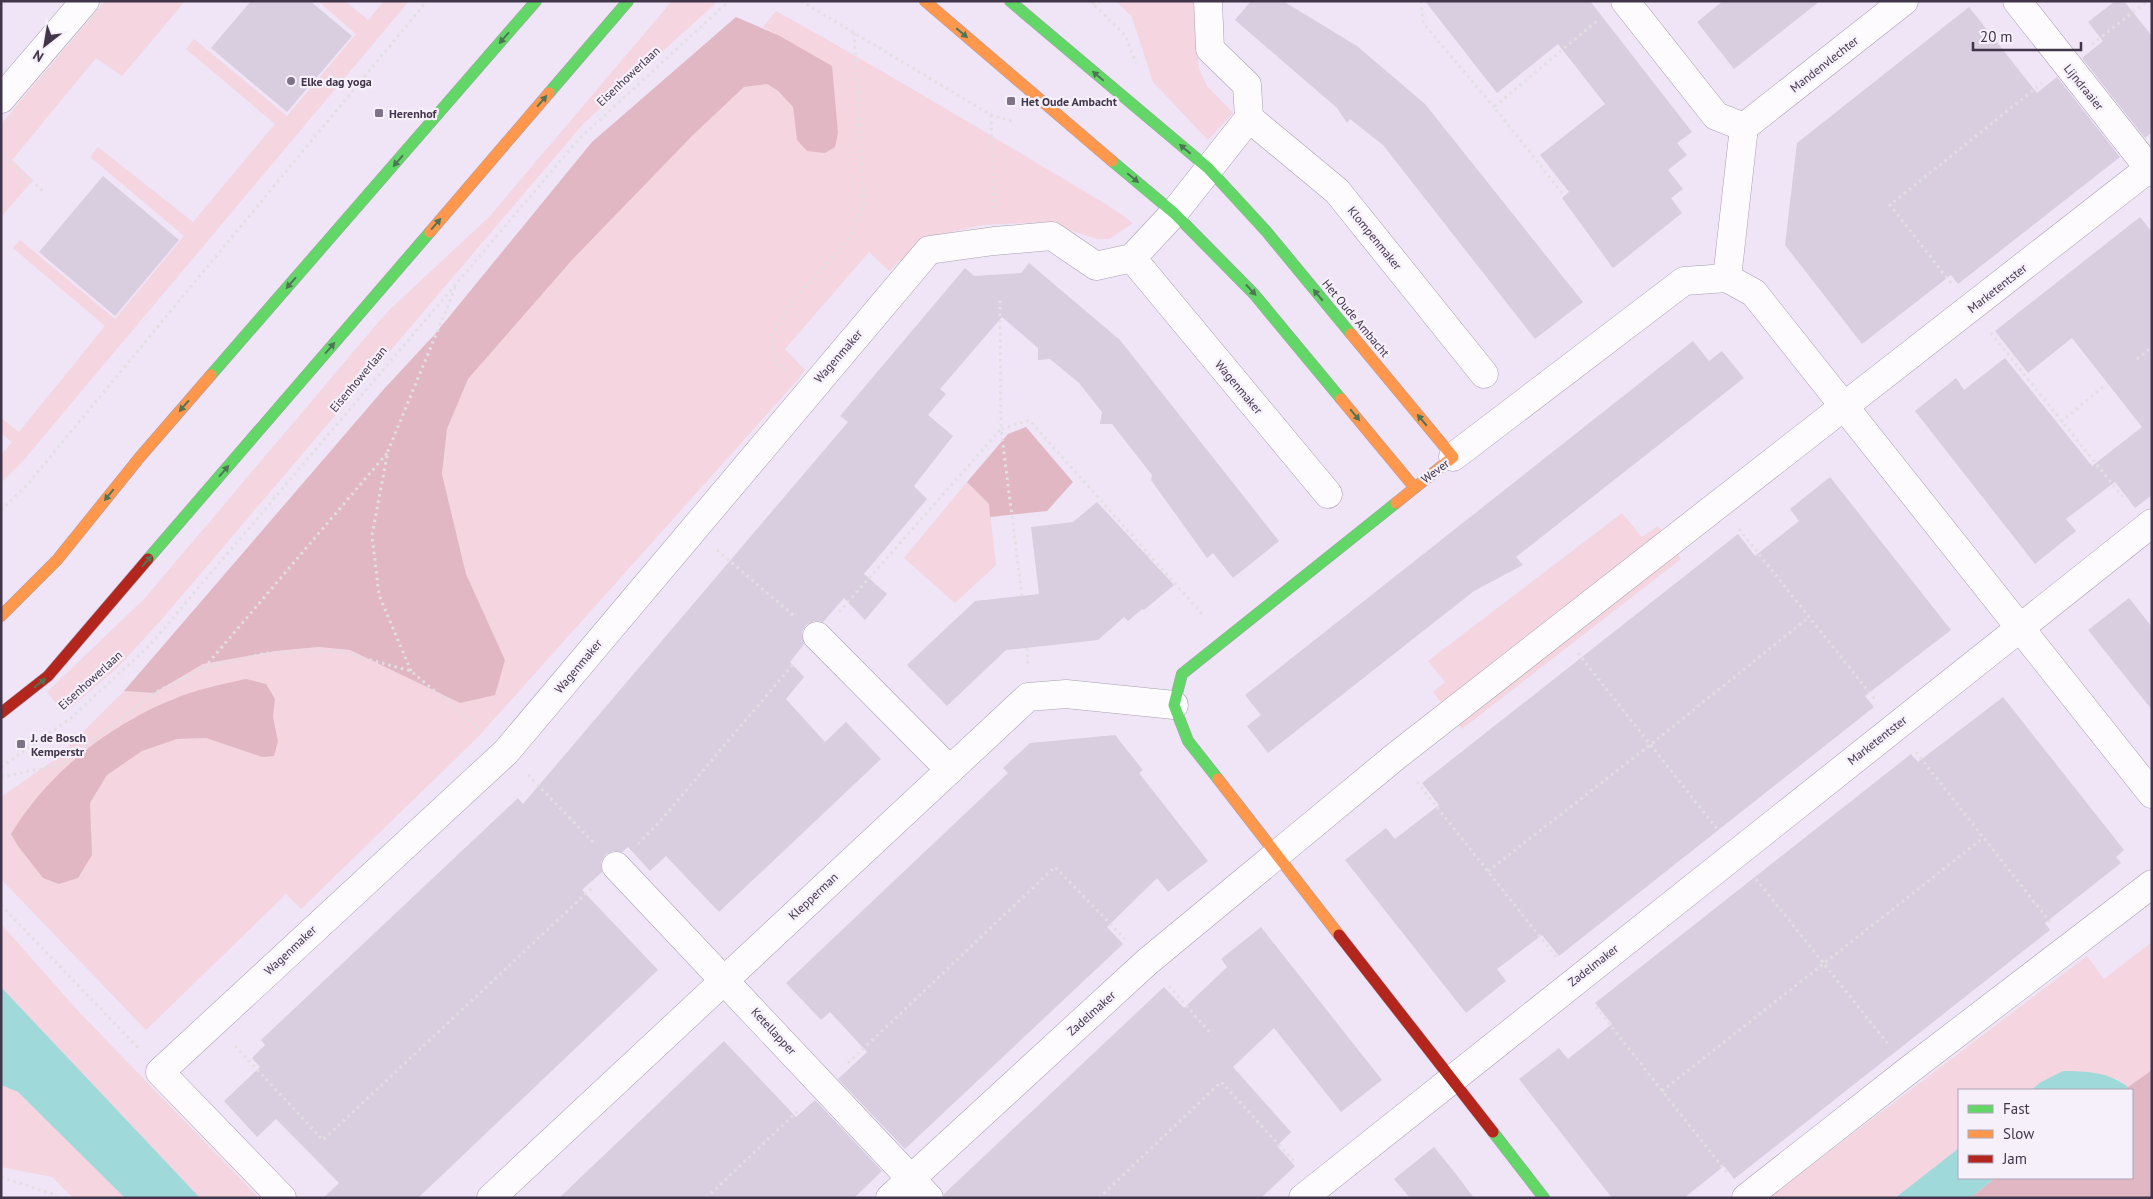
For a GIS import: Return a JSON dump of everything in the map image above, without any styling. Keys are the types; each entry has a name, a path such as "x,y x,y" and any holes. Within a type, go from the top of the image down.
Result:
{"street":[{"path":"1,99 85,1"},
{"path":"1,616 57,560 140,457 536,1"},
{"path":"1,713 48,676 628,1"},
{"path":"925,1 1174,213 1254,294 1414,487"},
{"name":"Het Oude Ambacht","path":"1010,1 1208,168 1266,231 1453,457"},
{"path":"1132,258 1174,213 1249,118 1247,85 1210,49 1208,1"},
{"name":"Mandenvlechter","path":"1744,128 1904,1"},
{"name":"Lijndraaier","path":"2017,1 2151,169"},
{"path":"1615,7 1716,116 1744,128 1727,278 1754,293 2152,794"},
{"name":"Klompenmaker","path":"1249,118 1337,191 1484,374"},
{"name":"Marketentster","path":"1559,629 2151,169"},
{"name":"Wagenmaker","path":"160,1072 506,752 807,392 929,250 994,241 1052,236 1096,266 1132,258 1328,494"},
{"name":"Wever","path":"1174,705 1182,674 1414,487 1684,281 1727,278"},
{"name":"Marketentster","path":"1736,853 2149,525"},
{"name":"Zadelmaker","path":"911,1178 1147,962 1396,756 1559,629"},
{"path":"817,636 950,770"},
{"name":"Klepperman","path":"491,1198 1028,697 1066,694 1174,705"},
{"path":"1174,705 1188,741 1544,1198"},
{"name":"Zadelmaker","path":"1310,1191 1736,853"},
{"name":"Ketellapper","path":"616,866 822,1082 929,1198"},
{"path":"1746,1198 1909,1070 2071,948 2152,884"},
{"path":"160,1072 282,1198"},
{"path":"890,1198 911,1178"}],"path":[{"path":"1,510 27,485 427,1"},
{"name":"Eisenhowerlaan","path":"1,767 71,718 149,646 579,139 729,1"},
{"path":"801,1 991,115 1020,124"},
{"path":"1091,2 1105,1"},
{"path":"1421,1 1423,23 1494,107 1562,193"},
{"path":"2147,1 1890,205 2061,422 2149,525"},
{"path":"1494,107 1615,7"},
{"path":"807,392 776,362 772,335 787,308 849,238 864,205 854,33"},
{"path":"991,115 994,241"},
{"path":"1,155 43,191"},
{"path":"412,671 379,595 372,535 388,451 458,282"},
{"path":"2137,358 2152,347"},
{"path":"2061,422 2104,386"},
{"path":"1022,596 1002,429 1029,420 1224,639"},
{"path":"204,668 388,451"},
{"path":"1720,504 2071,948"},
{"path":"693,530 817,636"},
{"path":"1488,871 1650,745 1809,617"},
{"path":"1,777 60,765 154,693 204,668 266,653 338,651 412,671 506,752"},
{"path":"1396,756 1728,1175"},
{"path":"1662,1092 1983,838"},
{"path":"212,1022 323,1140 616,866"},
{"path":"706,1198 822,1082 1055,867 1147,962 1212,1035"},
{"path":"1,905 160,1072"},
{"path":"1099,1198 1221,1082 1310,1191"},
{"path":"1,1177 53,1194 57,1198"}],"shaded area":[{"path":"105,1 185,1 122,76 96,58 12,160 33,180 1,217 1,124"},
{"path":"318,1 345,1 368,20 384,1 409,1 22,462 1,483 1,455 12,442 1,433 1,418 19,432 105,326 13,248 20,240 115,319 184,236 90,157 98,147 193,222 275,124 186,49 194,39 287,116 356,34"},
{"path":"672,1 718,1 584,123 162,619 117,668 64,713 47,692 145,598 387,312 489,217"},
{"path":"1116,1 1193,1 1199,69 1207,86 1233,113 1208,140 1153,82 1132,17"},
{"path":"776,11 860,58 1109,206 1133,223 1109,239 1097,239 1045,222 982,225 926,238 889,271 869,252 785,349 805,370 793,385 478,737 301,909 286,894 146,1030 1,879 1,797 57,758 124,691 154,693 203,664 276,651 318,647 350,650 460,703 505,660 466,574 442,474 447,429 468,379 572,260 693,135 744,87 767,84 793,107 797,140 807,151 778,35 763,27","holes":["275,698 273,717 278,741 262,757 206,738 177,739 142,751 107,775 90,803 127,721 141,715"]},
{"path":"736,17 778,35 832,66 838,133 835,147 825,153 807,151 797,140 793,107 778,91 767,84 744,87 693,135 572,260 468,379 447,429 442,474 466,574 505,660 495,695 460,703 350,650 318,647 276,651 203,664 154,693 124,691 384,389 435,334 592,142"},
{"path":"1026,427 1073,482 1047,511 990,517 989,504 967,482 1008,434"},
{"path":"967,482 989,504 996,565 955,603 904,558"},
{"path":"1622,513 1642,537 1658,526 1681,559 1462,729 1433,692 1445,682 1428,661"},
{"path":"246,679 266,684 275,699 273,717 278,741 274,756 262,757 206,738 177,739 142,751 107,775 90,803 92,855 78,878 59,884 43,878 11,834 45,788 66,767 112,731 164,703 197,691"},
{"path":"1,924 80,1013 259,1198 200,1198 1,987"},
{"path":"2152,942 2152,1070 2128,1087 2117,1079 2041,1082 2032,1089 1958,1089 1958,1149 1895,1198 1768,1198 2087,956 2104,979"},
{"path":"1,987 200,1198 125,1198 18,1092 1,1085"},
{"path":"2152,1070 2152,1198 1970,1198 1994,1179 2133,1179 2133,1089 2128,1089 2128,1087"},
{"path":"2063,1071 2089,1072 2113,1078 2128,1087 2128,1089 2032,1089 2041,1082"},
{"path":"1,1085 18,1092 125,1198 73,1198 52,1177 1,1167"},
{"path":"1958,1149 1958,1179 1994,1179 1970,1198 1895,1198"}],"building":[{"path":"251,1 310,1 352,36 287,112 211,48"},
{"path":"1251,1 1283,1 1357,46 1425,104 1583,302 1535,339 1383,145 1350,119 1347,123 1337,108 1235,20"},
{"path":"1425,1 1590,1 1692,132 1677,143 1687,155 1668,170 1683,189 1671,198 1682,213 1613,268 1562,198 1569,192 1540,155 1605,104 1558,44 1497,93"},
{"path":"1723,1 1820,1 1734,69 1697,22"},
{"path":"2115,1 2124,1 2152,36 2152,132 2145,138 2082,58 2103,41 2088,22"},
{"path":"1969,7 2037,93 2057,77 2120,157 1958,284 1951,275 1862,344 1785,245 1797,143"},
{"path":"103,176 179,240 115,316 39,252"},
{"path":"2140,217 2152,232 2152,495 2135,508 2115,482 2066,519 2076,531 2035,564 1915,411 1956,378 1964,390 2005,358 2092,466 2142,427 2072,338 2028,373 1995,331"},
{"path":"1029,263 1120,340 1279,541 1233,578 1213,553 1207,558 1151,480 1152,475 1112,424 1100,424 1102,412 1079,383 1050,359 1038,360 1038,348 1002,317 940,389 946,394 928,415 953,436 914,486 927,499 864,574 887,594 865,620 844,598 823,622 814,621 806,625 802,632 804,644 790,662 804,677 786,699 825,742 846,722 881,759 719,912 666,856 650,871 628,847 622,852 613,851 606,854 601,862 602,872 582,890 658,970 418,1198 323,1198 339,1183 276,1119 257,1137 224,1101 260,1067 252,1058 265,1045 261,1040 518,798 523,804 848,422 840,416 965,268 974,276 1021,273"},
{"path":"1693,341 1709,361 1722,351 1744,378 1516,557 1523,565 1474,591 1268,753 1247,726 1261,715 1245,695"},
{"path":"1830,477 1951,630 1865,696 1874,707 1559,956 1542,935 1497,969 1506,981 1466,1013 1345,860 1386,828 1395,839 1439,805 1422,783 1738,534 1755,556 1799,521 1790,509"},
{"path":"1097,502 1174,585 1128,621 1124,617 1098,640 1006,650 947,706 907,665 975,601 1039,594 1031,527 1073,522"},
{"path":"2129,598 2152,627 2152,710 2088,630"},
{"path":"2003,697 2124,850 2116,857 2121,863 2045,923 2050,930 1734,1179 1724,1166 1684,1198 1612,1198 1519,1079 1559,1048 1568,1059 1612,1024 1595,1003 1911,754 1918,762"},
{"path":"1115,735 1143,770 1139,773 1208,861 1168,892 1157,878 1107,927 1123,944 905,1149 838,1079 867,1052 830,1012 821,1020 786,983 1008,773 1003,768 1030,743"},
{"path":"1261,927 1382,1080 1341,1112 1274,1028 1233,1067 1291,1132 1277,1146 1295,1166 1261,1198 944,1198 944,1194 1164,987 1184,1008 1227,967 1221,959"},
{"path":"724,1041 796,1117 815,1100 882,1171 854,1198 559,1198"},
{"path":"1434,1147 1474,1198 1410,1198 1394,1179"}],"traffic: fast":[{"path":"211,375 536,1"},
{"path":"549,93 628,1"},
{"path":"1010,1 1208,168 1266,231 1351,334"},
{"path":"1112,161 1174,213 1254,294 1341,399"},
{"path":"148,559 430,232"},
{"path":"1218,779 1188,741 1174,705 1182,674 1396,503"},
{"path":"1493,1132 1544,1198"}],"traffic: slow":[{"path":"925,1 1112,161"},
{"path":"430,232 549,93"},
{"path":"1351,334 1453,457 1396,503"},
{"path":"1,616 57,560 140,457 211,375"},
{"path":"1341,399 1414,487"},
{"path":"1218,779 1339,935"}],"traffic: jam":[{"path":"1,713 48,676 148,559"},
{"path":"1339,935 1493,1132"}],"place":[{"name":"Elke dag yoga","path":"291,81"},
{"name":"Het Oude Ambacht","path":"1011,101"},
{"name":"Herenhof","path":"379,113"},
{"name":"J. de Bosch Kemperstr","path":"21,744"}]}
